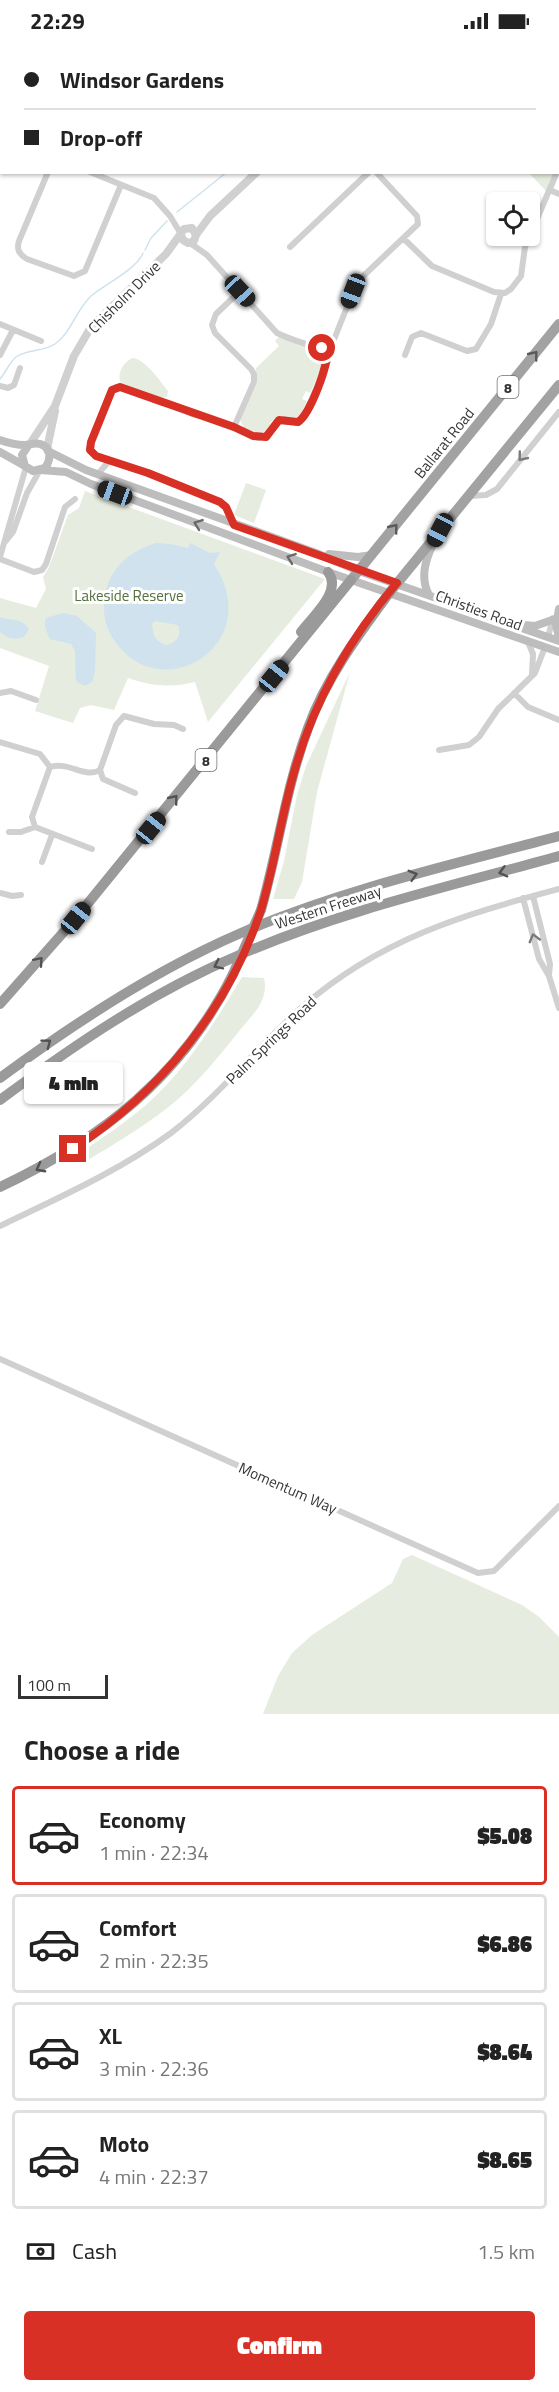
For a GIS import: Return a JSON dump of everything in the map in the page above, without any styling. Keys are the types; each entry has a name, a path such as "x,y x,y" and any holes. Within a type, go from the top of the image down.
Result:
{"highway":[{"name":"Ballarat Road","path":"351,580 559,324"},
{"path":"0,1187 60,1157 130,1107 176,1062 216,1005 233,974 261,910 289,789 308,727 344,657 394,587 559,385"},
{"path":"274,676 332,589 333,579 328,572"},
{"name":"8","path":"0,1004 76,918 351,580"},
{"name":"Western Freeway","path":"0,1078 57,1036 114,1001 241,933 352,893 559,836"},
{"name":"Western Freeway","path":"0,1100 62,1055 128,1012 235,957 334,919 559,856"}],"main road":[{"path":"0,440 29,445 40,444 69,463 316,553 394,587"},
{"path":"26,467 22,455 29,445"},
{"path":"41,470 49,462 48,450"},
{"path":"0,452 33,471 66,472 91,484 351,580 394,587"},
{"path":"156,508 160,497"},
{"path":"429,595 424,583 425,566 440,530"},
{"path":"253,544 257,533"},
{"path":"316,553 358,557 372,555"},
{"name":"Christies Road","path":"394,587 429,595 559,639"},
{"name":"Christies Road","path":"394,587 528,642 559,652"},
{"path":"559,608 556,620 559,639"},
{"path":"491,617 532,626 552,620"},
{"path":"545,647 548,637"}],"street":[{"path":"47,174 18,248 27,259 74,276 85,271 121,185"},
{"path":"95,174 154,198 170,216 183,240 193,239"},
{"name":"Chisholm Drive","path":"166,254 193,239 210,216 255,174"},
{"path":"290,247 367,174"},
{"path":"170,216 194,230 193,239 277,333 289,339 327,348 335,340 357,282 416,226 418,217 378,174"},
{"path":"404,239 432,266 501,294 512,289 521,276 525,247 556,174"},
{"path":"550,190 559,194"},
{"name":"Chisholm Drive","path":"48,450 55,406 74,356 90,327 166,254 181,234 210,216"},
{"path":"234,427 253,386 255,376 251,369 215,333 212,323 216,315 240,291"},
{"path":"405,355 412,337 421,333 467,351 476,349 491,324 501,294"},
{"path":"0,324 40,342"},
{"path":"0,355 13,330"},
{"path":"234,525 226,507 220,502 157,476 94,455 90,448 110,393 116,387 125,388 263,438 269,435 274,424 279,420 296,423 302,420 307,413 328,358 327,348"},
{"path":"0,386 8,388 14,385 20,368"},
{"name":"Chisholm Drive","path":"29,445 55,406"},
{"path":"468,496 486,495 497,489 559,412"},
{"path":"98,474 109,461"},
{"path":"26,467 0,558 34,572 42,570 65,507 75,499"},
{"path":"5,542 13,532 27,493 41,470"},
{"path":"548,637 552,620 559,608"},
{"path":"528,642 534,660 531,677"},
{"path":"439,750 464,746 475,741 498,709 539,667 545,647"},
{"path":"0,697 10,691 36,700"},
{"path":"514,693 528,707 559,720"},
{"path":"135,793 103,779 100,770 118,721 124,716 154,724 174,725 183,729"},
{"path":"0,742 40,754 50,767"},
{"path":"50,767 63,765 90,774 100,770"},
{"path":"35,827 32,817 50,767"},
{"path":"9,832 17,833 35,827 92,849"},
{"path":"42,862 52,835"},
{"name":"Palm Springs Road","path":"0,1226 139,1155 172,1132 205,1104 302,1007 367,959 408,937 454,919 559,889"},
{"path":"0,893 12,896 21,895"},
{"path":"533,896 550,964 549,976"},
{"path":"523,898 539,959 549,976 559,1008"},
{"name":"Momentum Way","path":"0,1359 478,1573 494,1571 559,1506"}],"green space":[{"path":"530,174 554,174 546,191"},
{"path":"279,337 320,351 325,360 310,393 306,391 302,399 307,401 300,416 289,418 278,416 266,431 259,434 244,428 240,420 257,383 256,368 279,346 275,341"},
{"path":"133,358 143,363 152,372 168,391 167,397 160,398 121,383 122,368"},
{"path":"246,483 266,490 254,523 234,515"},
{"name":"Lakeside Reserve","path":"85,491 325,579 208,722 195,682 161,685 128,678 114,710 91,705 80,708 73,723 35,711 49,666 0,648 0,598 36,608 46,589 43,577 49,567 68,515 79,508"},
{"path":"350,672 317,792 302,882 294,899 273,899 306,766"},
{"path":"242,977 264,978 262,1000 250,1018 196,1082 177,1100 138,1129 83,1163 67,1161 127,1120 161,1091 199,1045"},
{"path":"412,1555 522,1605 538,1616 559,1637 559,1714 263,1714 278,1676 292,1653 312,1635 392,1583 403,1559"}],"water":[{"path":"156,543 188,548 190,543 210,553 220,552 214,564 227,594 227,620 218,642 201,659 180,668 156,669 134,660 114,640 106,623 105,598 113,574 124,560","holes":["155,621 178,625 178,638 173,642 166,645 155,638 152,624"]},
{"path":"63,613 77,616 96,633 95,671 92,682 85,686 76,681 75,651 71,644 50,639 46,629 46,618"},
{"path":"0,617 19,621 29,629 24,637 14,639 8,637 0,632"}],"waterway":[{"path":"177,212 224,174"},
{"path":"145,250 151,238 167,221"},
{"path":"0,379 16,357 50,347 61,339 91,296 128,270 143,253"}],"route":[{"path":"73,1149 130,1107 176,1062 223,994 261,910 283,814 308,727 344,657 397,583 234,525 223,504 176,483 96,456 90,450 91,442 112,390 116,387 176,406 192,414 210,418 253,436 266,437 279,420 284,419 294,423 302,420 306,415 328,361 327,348 322,348"}]}
